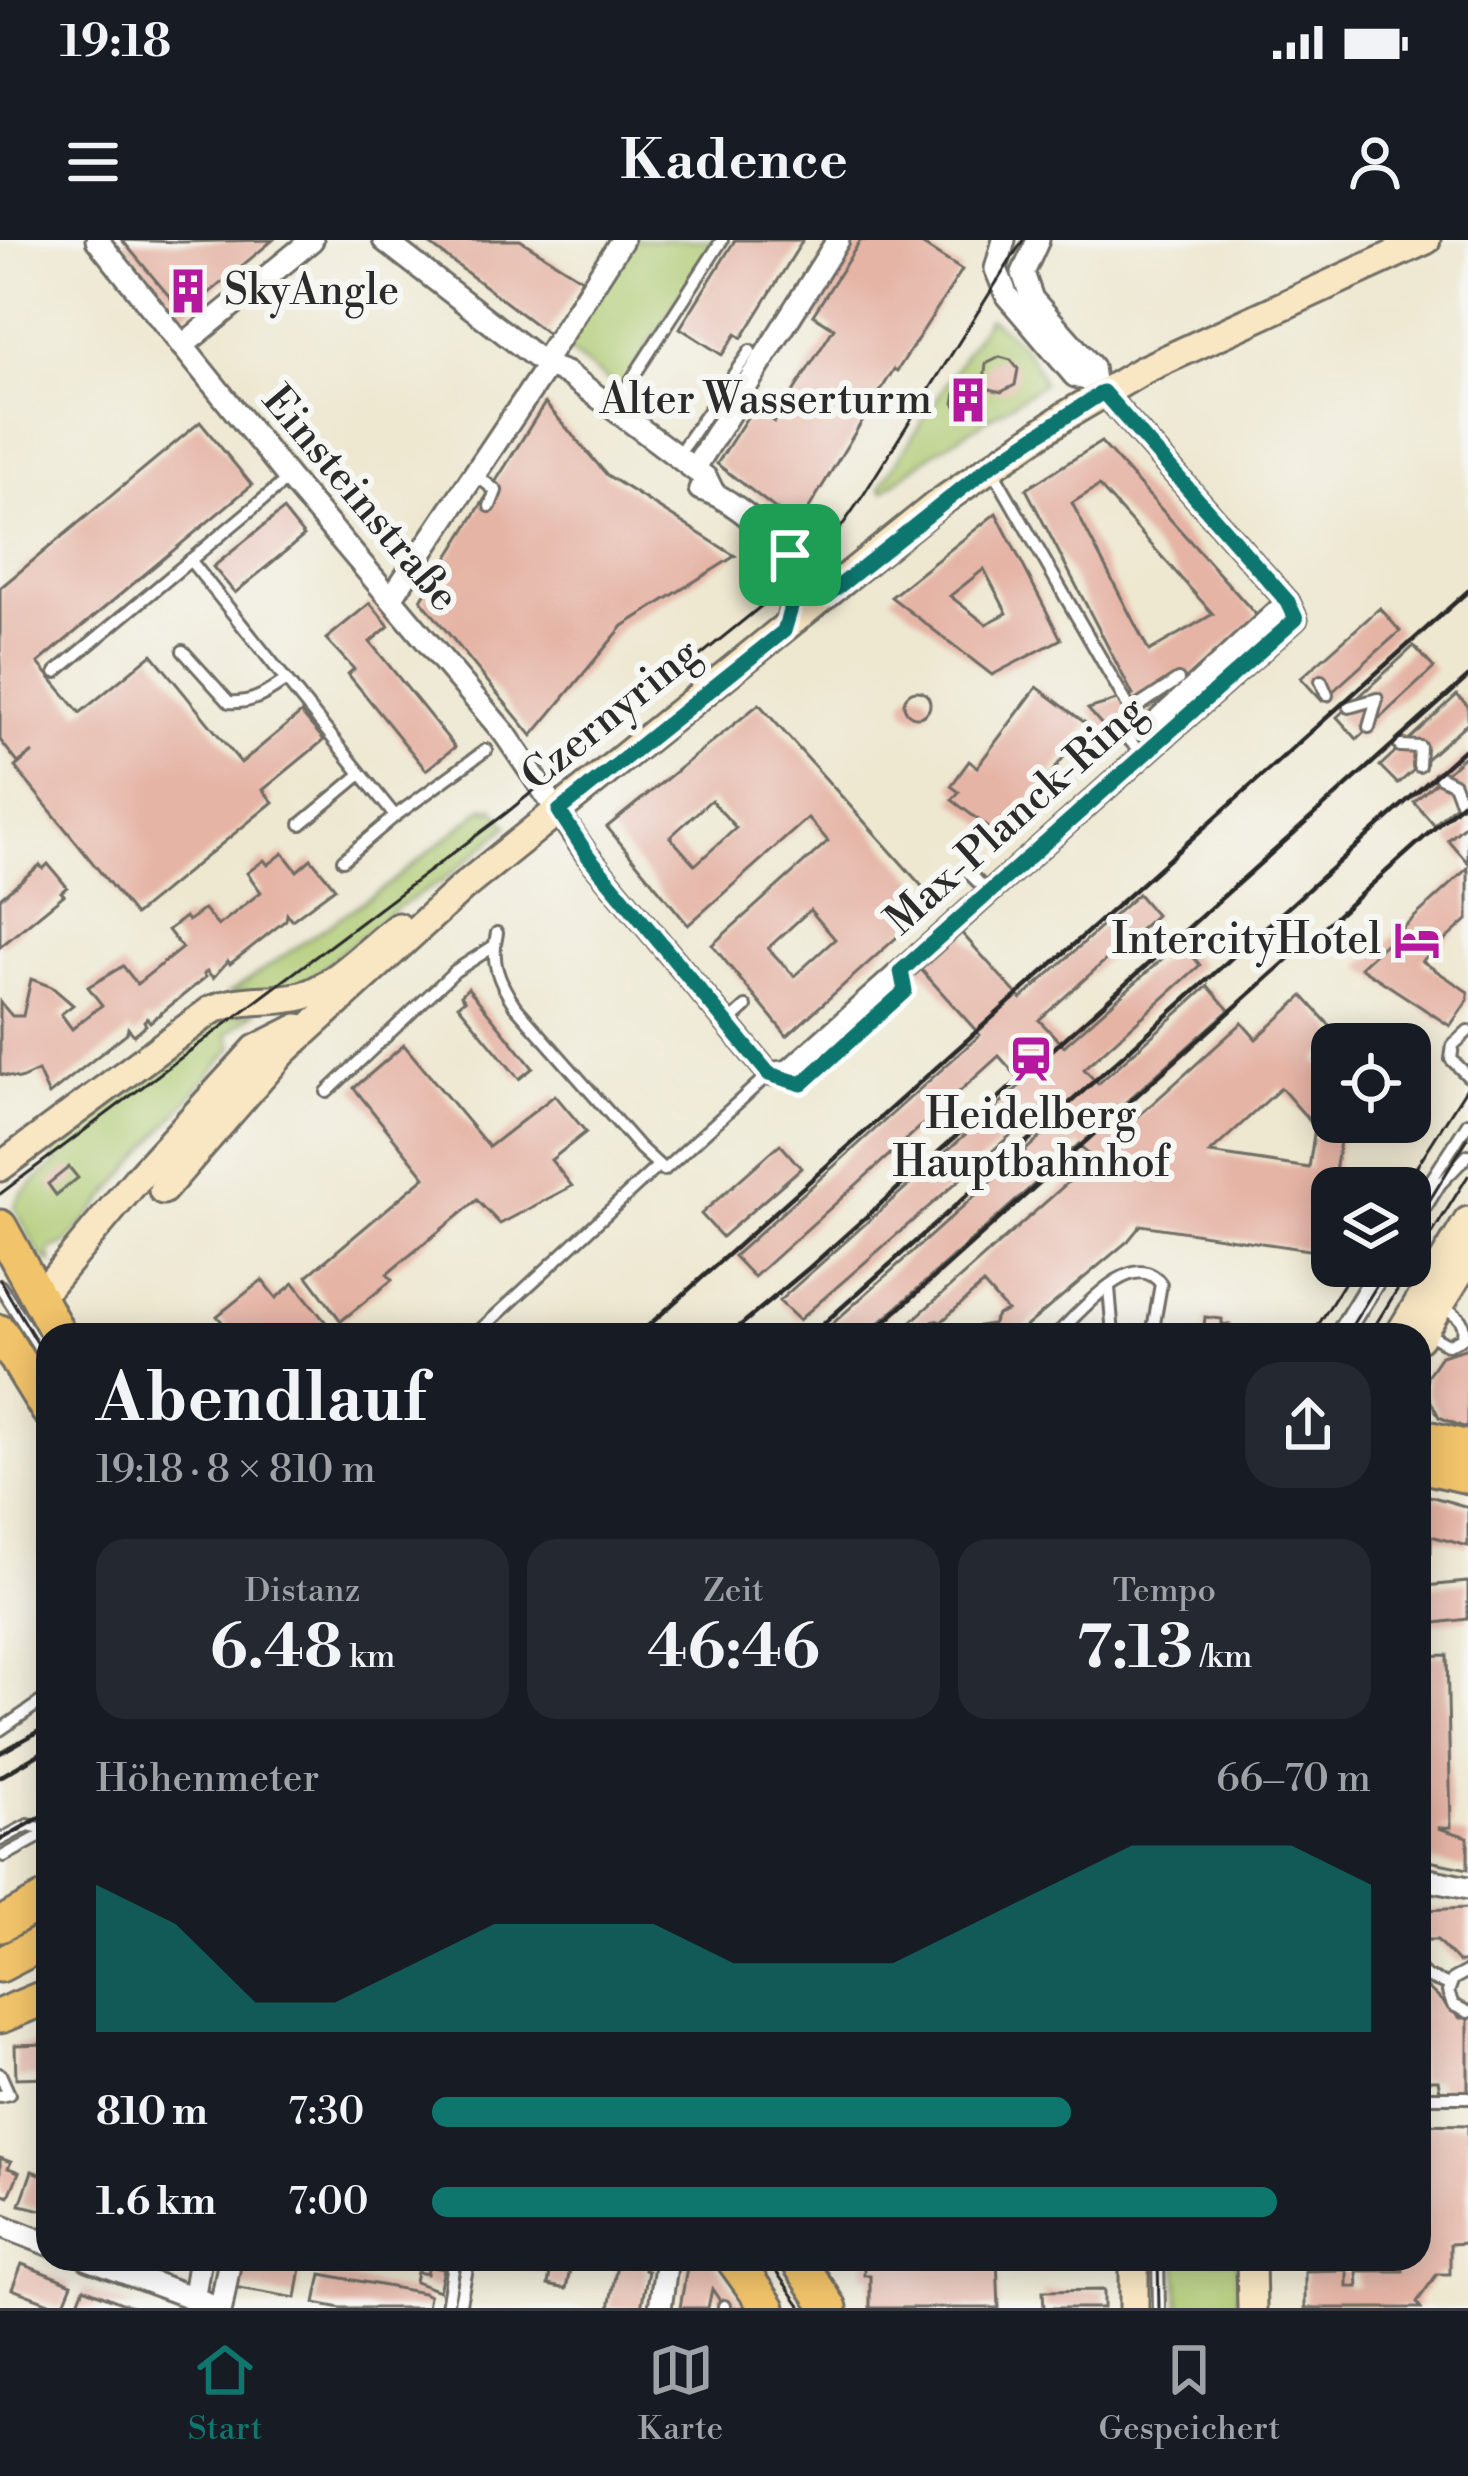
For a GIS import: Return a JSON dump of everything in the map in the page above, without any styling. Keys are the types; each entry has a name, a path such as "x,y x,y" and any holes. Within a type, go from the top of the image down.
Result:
{"main road":[{"name":"Czernyring","path":"163,1190 229,1112 323,1015 462,887 990,466 1098,387 1426,240"},
{"name":"Czernyring","path":"0,1167 210,1011 313,993 440,894 462,887"},
{"name":"Czernyring","path":"24,1332 185,1126 256,1049 323,1015"},
{"path":"0,1138 46,1131"},
{"path":"1420,1323 1468,1220"},
{"path":"0,1227 24,1332"},
{"path":"1424,1323 1468,1259"},
{"path":"0,1261 36,1371"},
{"path":"1431,1439 1468,1448"},
{"path":"1431,1468 1468,1476"},
{"path":"0,1924 36,1904"},
{"path":"0,1965 36,1946"},
{"path":"0,2016 36,2001"},
{"path":"740,2271 755,2297"},
{"path":"805,2271 830,2308"},
{"path":"1133,2271 1134,2308"},
{"path":"1251,2271 1252,2308"}],"street":[{"name":"Einsteinstraße","path":"97,240 505,734 559,811"},
{"path":"182,346 312,240"},
{"path":"384,240 547,366 566,373 686,462 706,478 712,492"},
{"path":"392,597 547,366 622,240"},
{"path":"686,462 838,240"},
{"path":"1004,240 996,269 1007,296 1075,376 1098,387 1288,602"},
{"path":"1038,240 1023,273 1026,288 1092,367 1098,387"},
{"path":"1369,266 1396,240"},
{"path":"547,366 558,383 697,489 712,492 790,555 828,595"},
{"path":"784,631 798,584 790,555"},
{"name":"Max-Planck-Ring","path":"1288,602 1296,619 789,1071 769,1074 973,877 1056,813 1129,739 1288,602"},
{"path":"559,811 588,856 769,1074"},
{"path":"1431,1880 1468,1888"},
{"path":"0,2225 36,2238"},
{"path":"119,2271 220,2308 228,2271"},
{"path":"193,2300 198,2271"},
{"path":"659,2308 665,2271"}],"lane":[{"path":"614,408 722,240"},
{"path":"686,462 750,351"},
{"path":"990,466 1131,711 1178,680"},
{"path":"475,474 496,490 490,506"},
{"path":"56,672 289,478"},
{"path":"190,560 395,816"},
{"path":"182,651 230,702 260,698 286,680"},
{"path":"1321,681 1327,695"},
{"path":"1349,707 1377,699 1369,727"},
{"path":"1400,746 1420,747 1419,766"},
{"path":"343,860 486,750"},
{"path":"302,824 362,774"},
{"path":"1440,778 1454,784 1460,800"},
{"path":"327,1092 455,971 496,940 500,983 514,1006 664,1170 769,1074"},
{"path":"727,1024 746,1007"},
{"path":"1451,1052 1468,1048 1468,1034 1460,1035 1451,1052 1453,1064 1468,1076"},
{"path":"1431,1180 1468,1123"},
{"path":"1431,1198 1468,1155"},
{"path":"488,1323 658,1167"},
{"path":"1070,1323 1132,1270 1157,1277 1161,1298 1155,1323"},
{"path":"0,1286 24,1332"},
{"path":"1342,1323 1364,1287"},
{"path":"1353,1323 1375,1287"},
{"path":"1109,1288 1111,1323"},
{"path":"0,1730 36,1705"},
{"path":"0,1840 28,1825 36,1827"},
{"path":"4,1856 36,1838"},
{"path":"1468,1972 1457,1975 1450,1985 1454,2005 1468,2012"},
{"path":"1431,1979 1450,1985"},
{"path":"0,2074 9,2094 0,2096"},
{"path":"1431,2097 1468,2097"},
{"path":"446,2308 453,2271"},
{"path":"459,2308 467,2271"},
{"path":"1158,2271 1159,2308"}],"green space":[{"path":"628,240 715,240 621,390 562,346"},
{"path":"988,318 1022,346 1043,384 932,454 884,491 880,488"},
{"path":"485,807 488,811 493,807 508,826 444,880 398,907 308,980 294,990 229,993 392,882"},
{"path":"257,1011 227,1034 233,1047 67,1243 50,1250 51,1263 39,1253 14,1207 22,1193 57,1162 45,1144 213,1018"},
{"path":"1177,2271 1237,2271 1238,2308 1179,2308"}],"building":[{"name":"SkyAngle","path":"122,240 180,242 273,240 184,314"},
{"path":"424,240 520,240 582,279 548,334"},
{"path":"735,240 803,240 742,338 736,334 722,355 680,328"},
{"path":"861,240 915,240 962,270 897,371 894,369 798,526 717,464 753,408 774,422 834,328 813,315"},
{"path":"1000,357 1011,360 1018,369 1015,385 1001,392 990,389 981,396 981,406 974,413 960,412 954,403 956,393 984,381 986,364"},
{"path":"545,403 607,475 735,556 623,626 532,736 421,600"},
{"path":"200,422 252,485 38,663 80,713 152,654 241,763 301,713 324,740 263,790 273,802 135,915 15,767 33,752 18,763 0,740 0,588"},
{"path":"1101,442 1257,616 1117,742 1088,709 1133,695 1026,489","holes":["1099,486 1213,614 1149,651 1072,503"]},
{"path":"283,510 304,536 235,593 213,567"},
{"path":"996,513 1061,639 992,675 891,597","holes":["984,569 1007,613 986,624 950,596"]},
{"path":"370,603 389,626 370,642 455,747 426,770 348,674 354,669 326,639"},
{"path":"1380,608 1400,631 1322,701 1301,678"},
{"path":"1414,646 1434,668 1357,739 1337,717"},
{"path":"1037,687 1088,725 1027,805 1035,810 1017,835 1009,829 1002,838 952,800 959,792 951,786 969,761 977,767"},
{"path":"917,691 930,704 917,717 904,704"},
{"path":"1457,695 1468,706 1468,722 1398,784 1380,766"},
{"path":"759,704 936,902 787,1036 712,945 828,841 808,818 688,925 607,827","holes":["711,800 736,828 695,865 670,837","810,910 835,939 794,976 768,948"]},
{"path":"1468,753 1468,793 1434,825 1414,802"},
{"path":"1468,823 1468,863 1448,840"},
{"path":"283,853 297,871 311,859 335,888 292,920 287,914 286,920 230,964 228,961 213,978 207,971 206,977 150,1022 147,1018 134,1035 128,1028 49,1095 38,1071 20,1079 0,1074 0,1002 12,1016 23,1016 31,979 52,987 73,1005 61,1014 72,1029 102,1005 88,987 123,966 137,984 182,948 168,930 204,909 218,926 261,892 247,873"},
{"path":"48,864 67,887 61,892 64,895 0,947 0,898 40,865 43,869"},
{"name":"IntercityHotel","path":"1468,868 1468,919 1422,961 1468,992 1468,1000 1450,1026 1360,967"},
{"path":"1138,894 1156,915 1039,1020 1064,1046 1181,942 1200,965 1084,1069 1098,1084 1208,986 1229,1010 1119,1108 1132,1122 1242,1023 1256,1039 1303,996 1327,1023 1311,1023 1311,1122 1281,1088 1210,1153 1309,1168 1313,1143 1340,1143 1336,1167 1311,1167 1311,1250 1141,1225 1030,1323 993,1323 1007,1311 983,1284 940,1323 910,1323 1093,1160 1079,1144 879,1323 833,1323 1058,1121 1044,1106 799,1320 779,1301 1023,1083 999,1056 754,1277 734,1256 980,1035 918,966 958,929 1021,999"},
{"path":"468,988 533,1068 519,1079 458,1005"},
{"path":"404,1045 489,1147 555,1095 586,1132 551,1160 572,1186 500,1224 477,1200 387,1274 392,1280 341,1321 307,1276 425,1177 354,1088"},
{"path":"780,1144 801,1168 722,1237 701,1214"},
{"path":"69,1167 78,1178 56,1195 48,1184"},
{"path":"262,1280 276,1298 294,1283 326,1323 223,1323 217,1316"},
{"path":"1468,1348 1468,1426 1439,1417 1431,1402 1431,1370 1441,1356"},
{"path":"1431,1496 1468,1507 1468,1546 1431,1536"},
{"path":"1468,1582 1468,1619 1431,1624 1431,1585"},
{"path":"1447,1655 1451,1827 1438,1828 1468,1837 1468,1869 1431,1861 1431,1656"},
{"path":"1468,1908 1468,1962 1458,1962 1437,1940 1431,1940 1431,1910"},
{"path":"1431,1991 1460,2018 1468,2018 1468,2091 1440,2091 1438,2080 1431,2080"},
{"path":"36,2044 36,2077 16,2078 15,2045"},
{"path":"1431,2124 1468,2125 1468,2243 1450,2244 1450,2274 1437,2274 1417,2302 1421,2308 1305,2308 1305,2271 1347,2271 1347,2287 1358,2287 1357,2271 1431,2271"},
{"path":"0,2158 19,2172 9,2196 0,2193"},
{"path":"32,2171 36,2173 36,2209 20,2205"},
{"path":"22,2264 72,2284 62,2308 12,2289"},
{"path":"237,2271 300,2271 296,2298 234,2287"},
{"path":"444,2271 439,2291 415,2282 417,2272"},
{"path":"539,2271 570,2271 566,2289 548,2285 550,2273"},
{"path":"616,2271 648,2271 641,2308 609,2308"},
{"path":"686,2271 720,2271 747,2308 725,2308 712,2289 708,2308 680,2308"},
{"path":"864,2271 997,2271 999,2308 870,2308 870,2275"},
{"path":"321,2274 423,2293 429,2296 427,2308 341,2308 315,2303"},
{"path":"84,2288 134,2308 76,2308"},
{"path":"1104,2290 1104,2308 1044,2308 1043,2291"}],"tram line":[{"path":"0,1194 505,814 797,577 833,539 864,494 1023,240"},
{"path":"1416,1167 1468,1086"},
{"path":"1431,1198 1468,1138"},
{"path":"1376,1323 1468,1176"},
{"path":"0,1280 36,1341"},
{"path":"1319,1323 1342,1287"},
{"path":"1353,1323 1376,1287"},
{"path":"776,2271 802,2308"},
{"path":"1158,2271 1159,2308"}],"railway":[{"path":"651,1323 1468,591"},
{"path":"743,1323 1468,677"},
{"path":"824,1323 1468,746"},
{"path":"883,1323 1468,798"},
{"path":"0,1753 36,1733"},
{"path":"0,1777 36,1756"},
{"path":"0,1840 36,1820"}],"place":[{"name":"SkyAngle","path":"188,291"},
{"name":"Alter Wasserturm","path":"968,400"},
{"name":"IntercityHotel","path":"1417,940"},
{"name":"Heidelberg Hauptbahnhof","path":"1031,1059"}],"route":[{"path":"1103,392 1288,602 1296,619 901,971 905,991 802,1084 769,1074 588,856 559,811 784,631 798,584 790,555 828,595 935,506 1103,392"}]}
